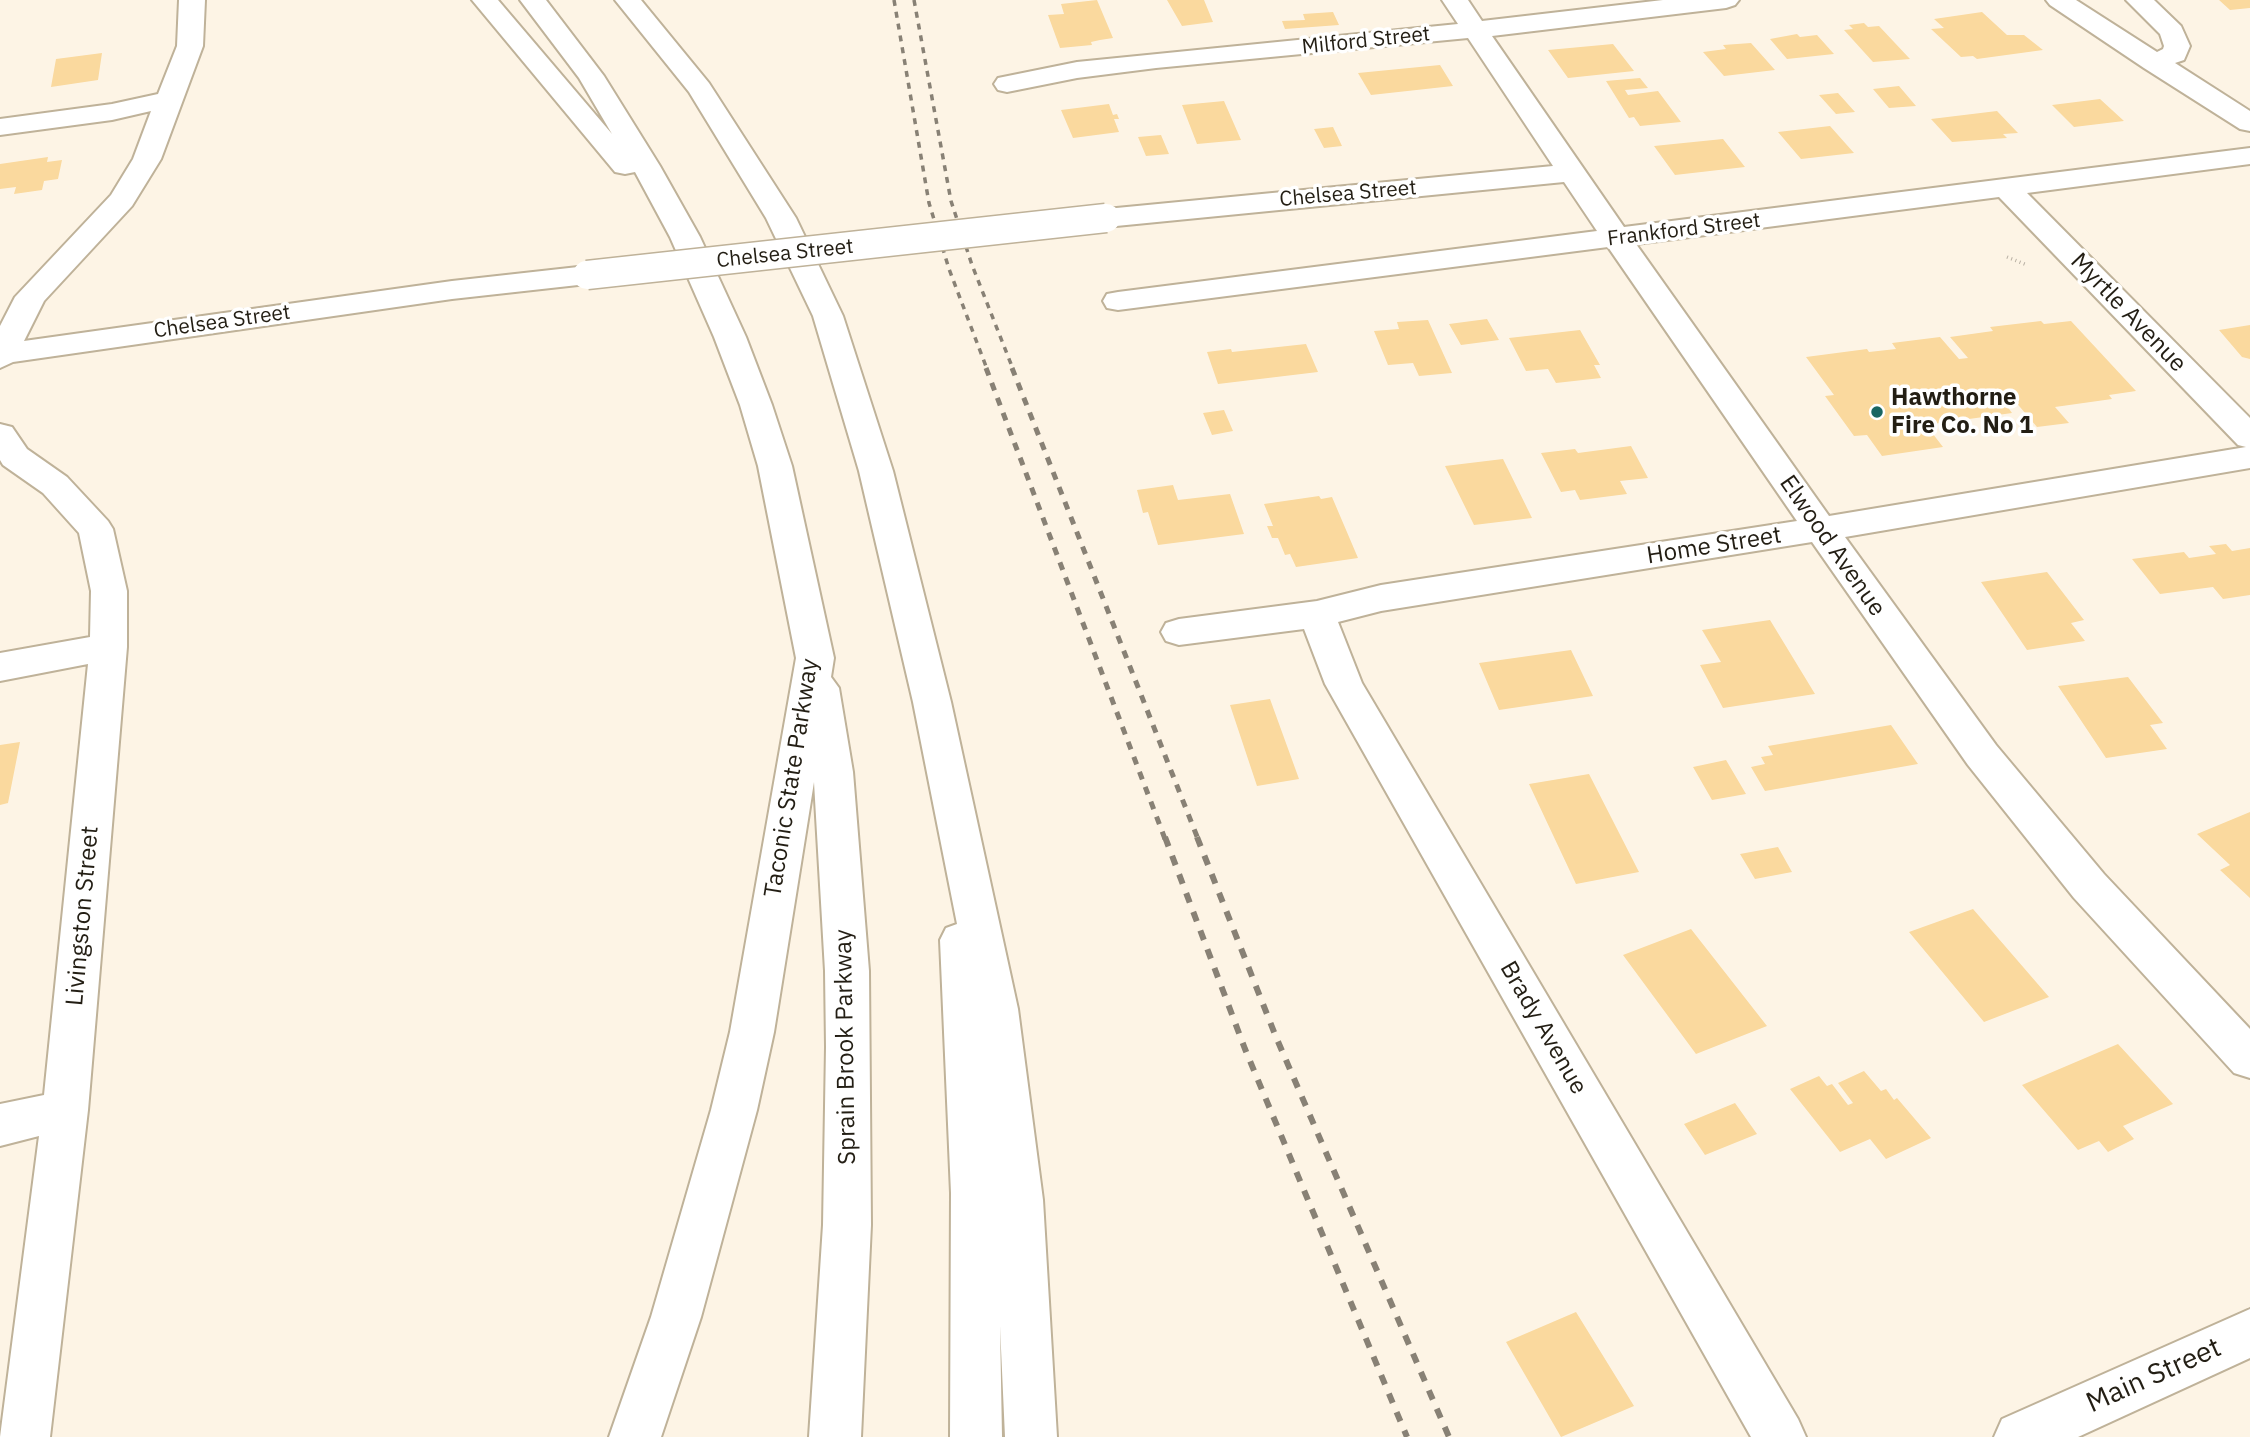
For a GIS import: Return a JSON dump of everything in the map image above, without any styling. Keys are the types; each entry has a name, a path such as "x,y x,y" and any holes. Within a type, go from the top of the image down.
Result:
{"main road":[{"path":"0,355 30,297 122,200 147,159 167,100 177,84 190,46 192,0"},
{"path":"485,0 685,237"},
{"name":"Taconic State Parkway","path":"533,0 607,100 685,237 743,370 775,466 815,658 752,1032 734,1110 676,1317 635,1437"},
{"path":"628,0 699,89 781,218 828,316 879,482 932,702 980,926 1009,1102 1021,1238 1031,1437"},
{"path":"650,0 662,40"},
{"name":"Elwood Avenue","path":"1455,0 1617,239 1982,755 2090,886 2250,1059"},
{"name":"Milford Street","path":"1007,85 1077,70 1156,60 1475,30 1726,0"},
{"path":"2059,0 2250,123"},
{"path":"2139,0 2172,31 2177,46 2175,54 2153,62"},
{"path":"0,127 112,112 167,100"},
{"name":"Frankford Street","path":"1118,301 2250,156"},
{"name":"Chelsea Street","path":"0,355 452,290 1106,218 1572,173"},
{"name":"Myrtle Avenue","path":"2006,188 2250,437"},
{"name":"Livingston Street","path":"0,435 15,457 55,485 96,529 109,591 108,647 65,1110 24,1437"},
{"name":"Home Street","path":"1179,632 1317,614 1381,598 1820,529 2250,457"},
{"name":"Brady Avenue","path":"1317,614 1344,684 1780,1437"},
{"path":"0,667 108,647"},
{"name":"Sprain Brook Parkway","path":"815,658 833,772 847,984 850,1123 848,1225 835,1437"},
{"path":"932,702 951,844 970,1069 975,1193 976,1437"},
{"path":"0,1125 65,1110"},
{"name":"Main Street","path":"2020,1437 2250,1333"}],"path":[{"path":"2007,257 2034,268"}],"building":[{"path":"1097,0 1113,38 1091,42 1092,45 1060,48 1048,15 1064,14 1061,4"},
{"path":"1167,0 1204,0 1213,22 1182,26"},
{"path":"2219,0 2250,0 2250,8 2230,10"},
{"path":"1333,12 1339,25 1285,29 1282,21 1305,20 1303,14"},
{"path":"1982,12 2007,35 2024,35 2043,50 1977,59 1973,56 1961,57 1931,29 1944,28 1934,19"},
{"path":"1864,23 1868,27 1879,26 1910,59 1873,62 1844,30 1853,29 1849,25"},
{"path":"1797,34 1800,37 1817,35 1834,54 1787,59 1770,39"},
{"path":"1751,43 1775,70 1724,76 1703,52 1726,49 1723,45"},
{"path":"1613,44 1634,71 1568,78 1548,50"},
{"path":"102,53 98,80 51,87 56,59"},
{"path":"1440,65 1453,86 1371,95 1358,73"},
{"path":"1640,78 1648,88 1625,90 1628,95 1658,91 1681,122 1640,126 1634,117 1629,118 1606,81"},
{"path":"1899,86 1916,106 1889,108 1873,89"},
{"path":"1838,93 1855,112 1836,114 1819,95"},
{"path":"2100,99 2124,121 2074,127 2052,105"},
{"path":"1224,101 1241,140 1197,144 1182,105"},
{"path":"1109,104 1113,115 1117,114 1119,119 1114,119 1119,132 1073,138 1061,110"},
{"path":"1997,111 2018,133 2003,134 2007,138 1952,142 1931,119"},
{"path":"1830,126 1854,153 1801,159 1778,132"},
{"path":"1333,127 1342,146 1324,148 1314,129"},
{"path":"1161,135 1169,154 1146,156 1138,137"},
{"path":"1723,139 1745,167 1675,175 1654,146"},
{"path":"48,157 47,162 62,160 58,179 44,181 42,190 14,194 16,187 0,189 0,164"},
{"path":"1487,319 1499,340 1461,345 1449,324"},
{"path":"1428,320 1452,373 1419,376 1413,363 1388,365 1374,331 1399,329 1397,322"},
{"path":"2041,321 2044,324 2071,321 2136,391 2109,395 2112,399 2055,407 2069,423 2037,427 2014,400 2004,402 2012,413 1926,425 1943,447 1882,456 1867,435 1854,436 1825,396 1834,395 1806,357 1867,349 1869,352 1896,349 1892,343 1940,337 1959,359 1968,358 1950,337 1993,331 1990,327"},
{"path":"2250,325 2250,359 2242,357 2219,330"},
{"path":"1580,330 1600,365 1594,365 1601,378 1556,383 1548,369 1526,371 1509,338"},
{"path":"1306,344 1318,372 1218,384 1207,352 1231,349 1232,352"},
{"path":"1224,410 1233,431 1212,435 1203,413"},
{"path":"1631,446 1648,478 1620,481 1627,494 1580,500 1575,490 1561,492 1541,453 1575,449 1578,453"},
{"path":"1503,459 1532,518 1474,525 1445,466"},
{"path":"1173,485 1178,500 1230,494 1244,534 1158,545 1148,512 1143,513 1137,490"},
{"path":"1319,496 1321,499 1332,497 1358,558 1296,567 1290,554 1285,555 1278,538 1272,538 1267,526 1273,526 1264,504"},
{"path":"2226,544 2232,551 2250,548 2250,595 2223,599 2213,587 2160,594 2132,559 2184,552 2189,558 2216,554 2209,546"},
{"path":"2047,572 2084,620 2071,623 2085,641 2027,650 1981,582"},
{"path":"1770,620 1815,694 1723,708 1700,665 1721,662 1702,630"},
{"path":"1571,650 1593,696 1499,710 1479,663"},
{"path":"2128,677 2163,723 2150,725 2167,749 2106,758 2058,686"},
{"path":"1270,699 1299,779 1257,786 1230,705"},
{"path":"1891,725 1918,764 1765,791 1751,767 1765,764 1761,757 1773,755 1768,746"},
{"path":"20,742 8,803 0,805 0,745"},
{"path":"1726,760 1746,794 1712,800 1693,767"},
{"path":"1589,774 1639,872 1576,884 1529,784"},
{"path":"2250,812 2250,898 2220,870 2230,865 2197,834"},
{"path":"1778,847 1792,872 1755,879 1740,854"},
{"path":"1973,909 2049,997 1984,1022 1909,932"},
{"path":"1691,929 1767,1026 1696,1054 1623,955"},
{"path":"2118,1044 2173,1104 2123,1126 2134,1139 2108,1152 2099,1141 2078,1150 2022,1085"},
{"path":"1864,1071 1881,1091 1886,1089 1894,1100 1897,1098 1931,1138 1886,1159 1870,1139 1840,1152 1790,1089 1819,1076 1827,1086 1832,1084 1848,1105 1853,1103 1838,1083"},
{"path":"1735,1103 1757,1134 1705,1155 1684,1124"},
{"path":"1576,1312 1634,1406 1561,1437 1506,1342"}],"railway":[{"path":"894,0 929,203 949,269 987,369"},
{"path":"914,0 951,201 972,265 1013,369"},
{"path":"986,368 1165,839"},
{"path":"1012,368 1198,839"},
{"path":"1165,837 1245,1049 1407,1437"},
{"path":"1197,837 1276,1037 1449,1437"}],"place":[{"name":"Hawthorne Fire Co. No 1","path":"1877,412"}]}
